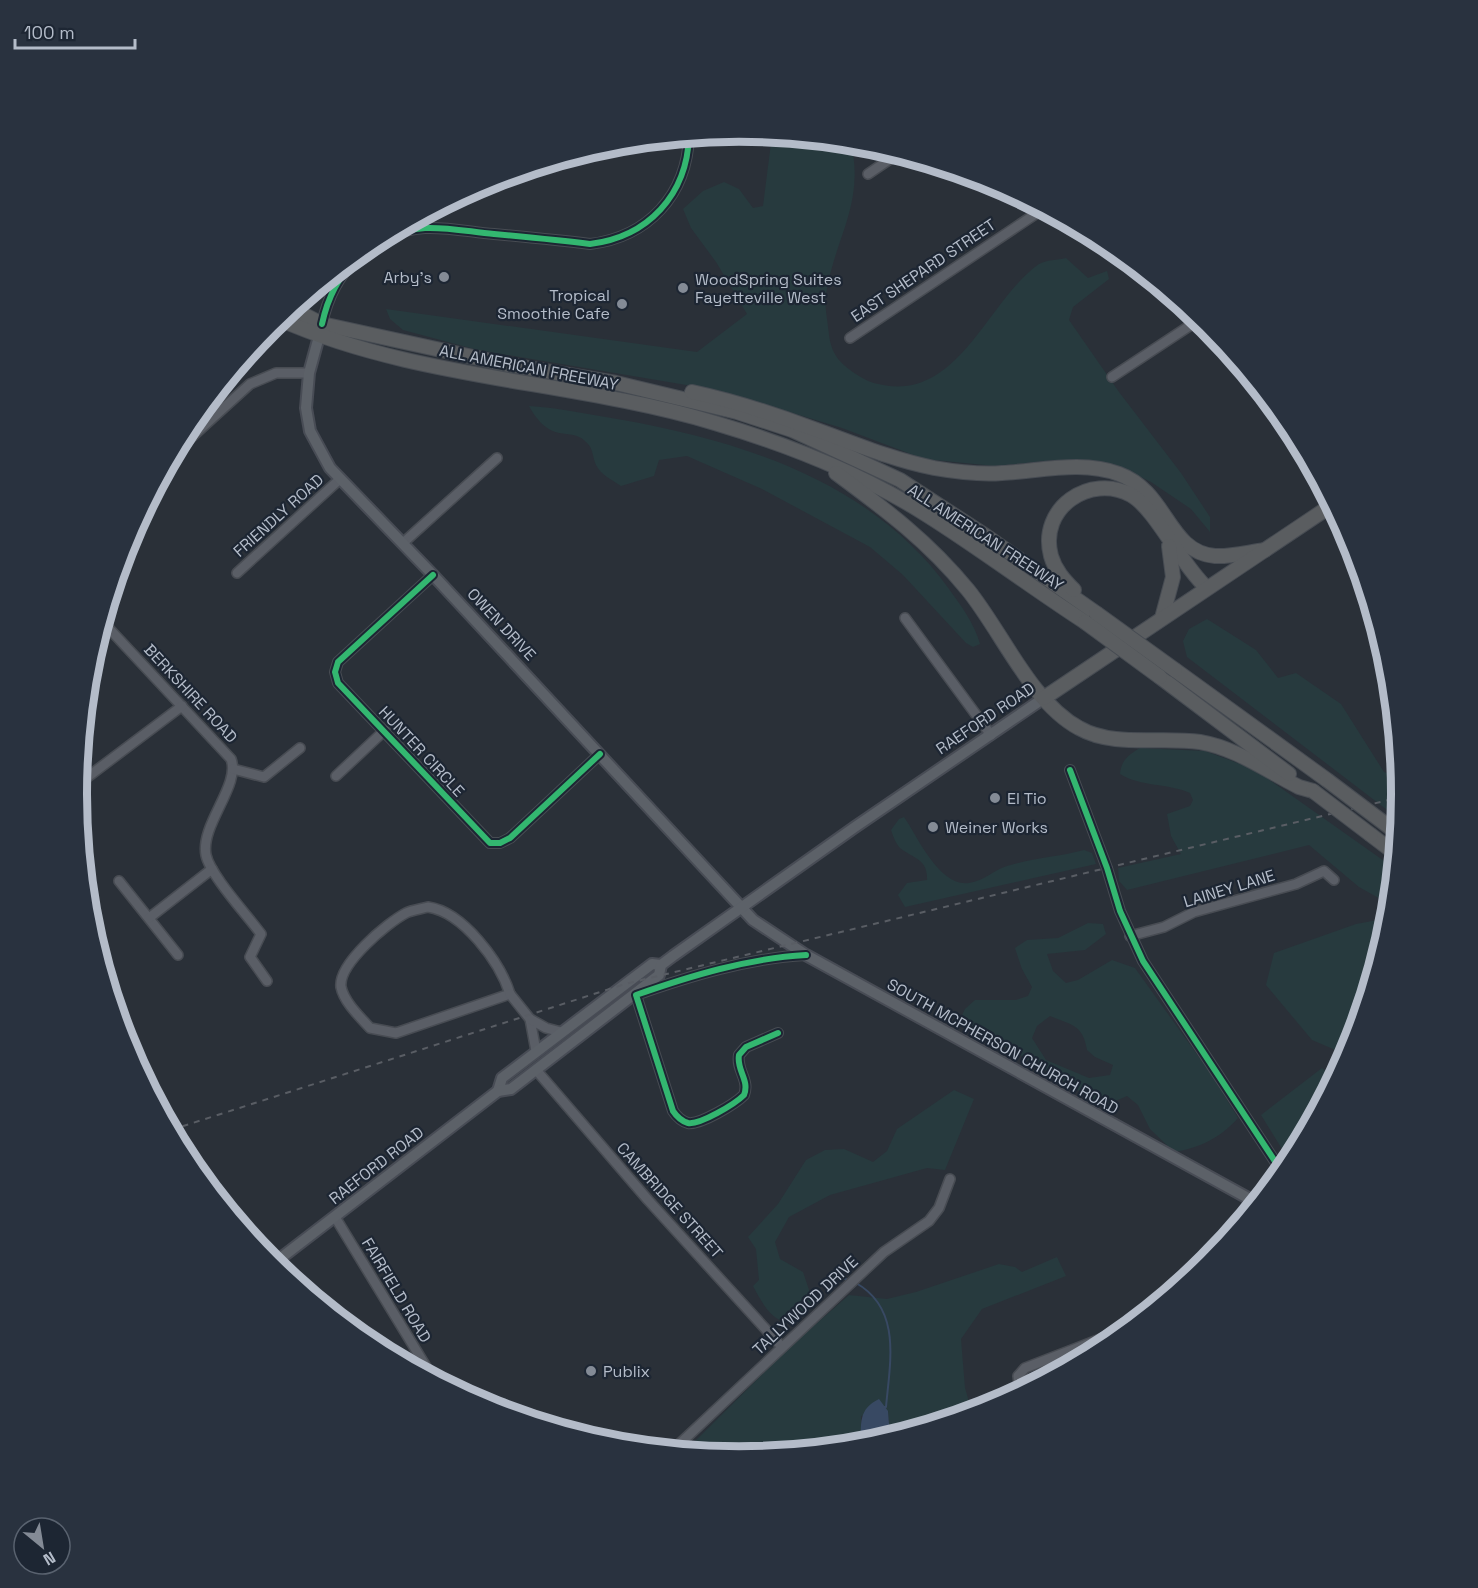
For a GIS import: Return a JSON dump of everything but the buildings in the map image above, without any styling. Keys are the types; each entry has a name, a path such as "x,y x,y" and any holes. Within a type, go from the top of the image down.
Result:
{"highway":[{"path":"299,314 321,330"},
{"path":"290,322 321,330"},
{"name":"ALL AMERICAN FREEWAY","path":"321,330 616,383 737,412 792,430 900,480 929,498 1090,617 1160,677 1389,848"},
{"name":"ALL AMERICAN FREEWAY","path":"321,330 453,371 673,412 759,436 861,478 926,514 1175,670 1390,827"},
{"path":"616,383 684,391 746,405 875,452 933,468 974,474 1090,468 1112,472 1134,481 1155,500 1201,572 1207,588"},
{"path":"812,456 886,508 930,548 976,600 1044,698 1064,718 1093,734 1106,737 1198,741 1217,745 1305,787"},
{"path":"1090,617 1053,561 1049,544 1050,531 1059,509 1081,491 1119,490 1133,496 1146,508 1194,576 1207,588"},
{"name":"RAEFORD ROAD","path":"1044,698 1326,510"},
{"path":"1162,618 1173,577 1172,557 1167,538"},
{"path":"1182,542 1194,550 1218,556 1265,550"}],"main road":[{"name":"OWEN DRIVE","path":"321,330 305,394 310,431 322,456 340,479 403,543 741,906"},
{"name":"RAEFORD ROAD","path":"281,1258 498,1091 511,1089 537,1071 636,995 659,975 662,965 741,906 1044,698"},
{"name":"SOUTH MCPHERSON CHURCH ROAD","path":"741,906 753,920 806,955 1250,1199"},
{"name":"RAEFORD ROAD","path":"498,1091 502,1078 536,1051 652,964 662,965"}],"street":[{"path":"412,230 442,229 590,243 614,241 651,219 671,196 683,170 688,144"},
{"path":"868,174 889,160"},
{"name":"EAST SHEPARD STREET","path":"850,338 1035,213"},
{"path":"321,330 328,298 340,278"},
{"path":"1112,377 1191,325"},
{"path":"197,432 250,384 276,373 309,374"},
{"path":"403,543 497,458"},
{"name":"FRIENDLY ROAD","path":"237,573 340,479"},
{"name":"HUNTER CIRCLE","path":"433,575 338,662 335,667 338,683 385,730 485,840 495,844 510,838 600,754"},
{"path":"905,618 991,735"},
{"name":"BERKSHIRE ROAD","path":"108,628 228,754 232,768 206,840 206,856 212,869 261,934 250,957 267,981"},
{"path":"87,777 182,706"},
{"path":"336,776 385,730"},
{"path":"232,768 264,777 300,748"},
{"path":"1070,770 1130,936 1178,1018 1276,1163"},
{"path":"149,918 212,869"},
{"name":"LAINEY LANE","path":"1130,936 1164,927 1194,912 1296,884 1324,871 1334,880"},
{"path":"119,881 178,955"},
{"path":"510,994 396,1033 370,1028 346,998 341,978 352,956 406,913 428,907 442,909 465,926 506,979 510,994 530,1019 546,1028 561,1032"},
{"path":"778,1033 746,1047 739,1055 738,1066 746,1084 744,1095 700,1121 689,1123 679,1119 673,1111 636,995 673,982 778,956 806,955"},
{"path":"530,1019 536,1051"},
{"name":"CAMBRIDGE STREET","path":"537,1071 648,1200 782,1347"},
{"name":"TALLYWOOD DRIVE","path":"680,1443 884,1252 929,1221 939,1208 950,1179"},
{"name":"FAIRFIELD ROAD","path":"335,1217 425,1366"},
{"path":"1019,1383 1018,1376 1025,1368 1091,1343"}],"green space":[{"path":"771,143 852,153 854,184 852,203 830,274 826,309 830,343 835,355 859,376 877,384 889,386 914,384 936,375 955,360 1021,280 1039,264 1066,258 1088,278 1107,271 1109,279 1073,307 1069,320 1119,392 1181,473 1210,517 1210,532 1191,509 1151,482 1114,464 1055,460 995,466 924,459 842,428 716,390 478,350 403,330 390,319 386,309 697,352 747,314 716,262 691,228 683,209 703,191 724,182 739,189 753,208 763,206"},
{"path":"529,406 553,408 669,429 760,455 804,473 845,495 884,521 919,552 963,609 980,644 973,647 966,643 903,575 870,547 762,489 687,456 659,460 654,476 621,486 598,469 590,446 582,438 546,427 537,419"},
{"path":"1207,619 1256,650 1278,678 1296,673 1341,704 1384,772 1391,774 1391,813 1187,657 1183,641 1189,629"},
{"path":"1140,748 1205,751 1243,765 1267,778 1387,863 1382,900 1359,887 1309,845 1127,890 1119,881 1118,868 1181,854 1171,836 1167,814 1190,806 1193,800 1190,793 1182,790 1137,781 1120,774 1122,765 1132,753"},
{"path":"904,817 930,859 948,877 958,882 974,882 1016,863 1084,850 1092,853 1096,864 905,907 898,895 907,883 927,880 927,873 919,860 900,848 893,835 891,830 899,819"},
{"path":"1378,920 1369,963 1338,1051 1312,1040 1266,985 1274,953 1356,924"},
{"path":"1088,923 1103,924 1106,934 1085,950 1047,954 1053,971 1066,983 1078,980 1112,960 1135,968 1211,1074 1238,1118 1231,1125 1209,1141 1174,1152 1150,1129 1138,1105 1127,1096 1111,1103 1099,1103 960,1019 965,1009 975,1000 1016,1000 1028,996 1032,987 1022,969 1015,948 1027,940 1058,938","holes":["1050,1016 1079,1030 1087,1050 1095,1057 1113,1065 1110,1075 1089,1078 1046,1060 1032,1038 1037,1026"]},
{"path":"1322,1068 1328,1073 1304,1120 1284,1152 1261,1115"},
{"path":"954,1090 974,1099 945,1170 927,1168 830,1195 789,1217 775,1242 780,1259 803,1272 813,1302 794,1319 779,1320 765,1307 753,1286 759,1280 756,1249 748,1237 778,1204 806,1160 825,1150 844,1149 873,1162 887,1151 897,1129"},
{"path":"1057,1257 1066,1276 982,1309 961,1339 965,1388 969,1403 889,1428 888,1411 861,1416 861,1434 824,1440 782,1445 692,1444 792,1345 849,1295 887,1299 916,1292 999,1264 1015,1267 1022,1272"}],"water":[{"path":"879,1399 888,1411 889,1428 861,1434 864,1412"}],"waterway":[{"path":"837,1275 850,1281"},
{"path":"856,1283 871,1294 881,1307 887,1322 890,1355 886,1407 884,1407"}],"railway":[{"path":"179,1127 625,984 1391,799"}],"cycle path":[{"path":"411,230 442,228 590,244 611,240 630,232 660,210 681,177 688,144"},
{"path":"322,324 327,305 342,277"},
{"path":"433,575 338,662 335,672 338,683 490,843 500,843 510,838 600,754"},
{"path":"1070,770 1107,868 1120,911 1143,961 1276,1163"},
{"path":"778,1033 746,1047 739,1055 739,1065 745,1085 744,1095 709,1117 688,1123 673,1111 636,995 677,981 741,964 806,955"}],"place":[{"name":"Arby's","path":"444,277"},
{"name":"WoodSpring Suites Fayetteville West","path":"683,288"},
{"name":"Tropical Smoothie Cafe","path":"622,304"},
{"name":"El Tio","path":"995,798"},
{"name":"Weiner Works","path":"933,827"},
{"name":"Publix","path":"591,1371"}]}
